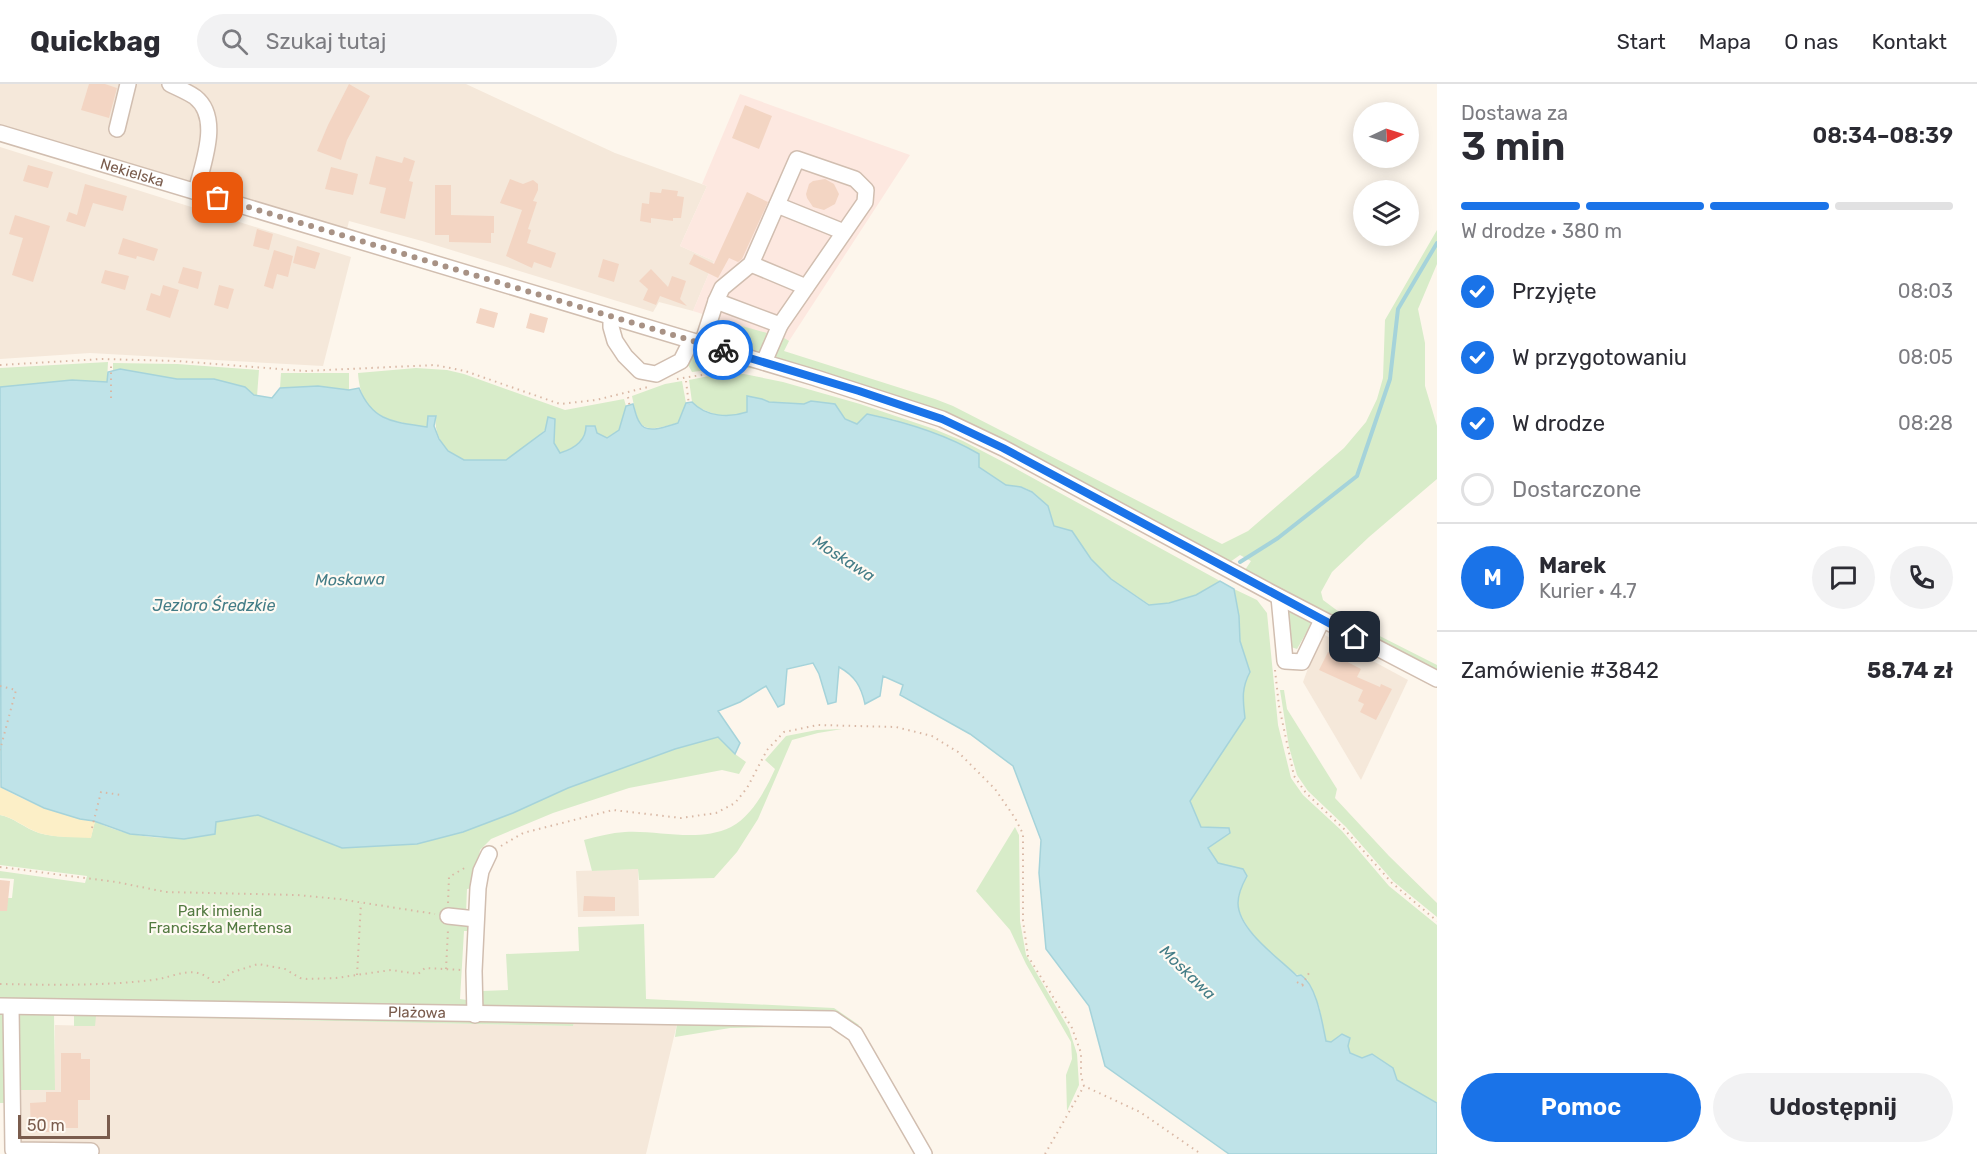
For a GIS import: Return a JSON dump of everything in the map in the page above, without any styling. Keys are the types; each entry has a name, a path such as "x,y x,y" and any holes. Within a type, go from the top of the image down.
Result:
{"street":[{"path":"117,129 128,84"},
{"path":"170,84 195,97 204,107 211,128 196,192"},
{"name":"Nekielska","path":"0,133 764,362 942,419 1003,448 1322,620 1437,679"},
{"path":"611,316 610,327 615,341 625,356 640,371 656,374 681,361 697,342 722,288 751,264 797,159 855,179 866,190 866,202 780,325 764,362"},
{"path":"777,205 844,232"},
{"path":"751,264 806,287"},
{"path":"716,301 780,325"},
{"path":"1274,594 1285,661 1302,662 1322,620"},
{"path":"475,1015 474,971 480,871 489,854"},
{"path":"448,916 476,919"},
{"path":"5,1006 13,1150 91,1151"},
{"name":"Plażowa","path":"5,1006 833,1019 855,1034 924,1154"}],"path":[{"path":"0,365 102,359 188,362 305,371 435,365 465,370 560,404 616,396 655,384"},
{"path":"111,364 111,398"},
{"path":"676,380 720,372 744,371"},
{"path":"686,381 689,405"},
{"path":"628,397 630,408"},
{"path":"1274,661 1279,706 1294,776 1306,793 1344,829 1392,883 1437,921"},
{"path":"0,686 16,690 0,750"},
{"path":"446,969 449,877 523,833 614,810 681,818 716,813 735,803 747,788 767,750 784,732 818,725 896,727 932,736 958,752 995,789 1023,834 1023,921 1028,956 1072,1028 1081,1053 1081,1076 1084,1086 1045,1154"},
{"path":"92,828 101,792 121,795"},
{"path":"0,867 116,882 166,892 297,895 448,916"},
{"path":"357,975 361,903"},
{"path":"0,984 118,984 167,978 195,971 213,982 222,982 230,974 258,964 285,969 300,978 307,979 391,970 418,974 425,968 474,971"},
{"path":"1302,985 1309,973"},
{"path":"1297,982 1307,988"},
{"path":"1084,1086 1140,1112 1201,1154"}],"shaded area":[{"path":"0,84 466,84 615,153 707,186 680,246 714,261 693,311 659,302 653,312 422,241 349,221 347,229 0,126"},
{"path":"740,94 910,155 789,341 693,311 714,261 680,246 707,186 702,184"},
{"path":"0,147 351,257 323,366 90,353 0,359"},
{"path":"1321,633 1408,680 1361,780 1303,682"},
{"path":"638,869 639,916 578,917 576,871"},
{"path":"95,1016 573,1026 575,1020 677,1024 646,1154 94,1154 18,1144 18,1090 54,1090 55,1025 95,1026"}],"green space":[{"path":"1437,230 1437,264 1418,309 1425,343 1425,386 1437,426 1437,479 1332,572 1321,592 1323,600 1354,623 1437,665 1437,672 1245,570 1251,561 1240,555 1230,562 964,422 934,408 778,361 774,357 781,336 789,341 784,351 953,406 1222,544 1248,531 1344,448 1366,422 1377,399 1383,378 1385,320"},
{"path":"717,319 767,333 762,349 756,354 713,341 712,334"},
{"path":"694,348 766,370 738,368 692,372 686,361"},
{"path":"108,362 107,382 72,380 0,387 0,368"},
{"path":"113,363 177,364 259,370 257,396 214,379 177,379 120,369 113,371"},
{"path":"416,368 447,370 464,374 565,410 624,399 626,406 619,430 607,438 597,433 586,433 575,446 560,453 554,443 555,419 532,442 510,458 496,461 463,460 451,453 438,436 436,416 427,427 401,422 379,415 365,400 360,388 358,373"},
{"path":"281,373 349,373 349,390 318,386 280,388"},
{"path":"719,374 744,374 783,382 860,404 934,429 1011,466 1220,581 1196,595 1169,603 1150,605 1111,579 1091,559 1072,531 1054,526 1047,508 1039,497 1022,487 1009,486 996,480 979,467 978,460 966,447 895,420 867,414 857,424 845,419 835,404 811,401 804,404 769,402 747,397 747,412 733,417 719,416 697,407 692,402 689,380"},
{"path":"682,381 686,403 678,423 657,428 645,427 637,417 632,396 665,384"},
{"path":"1234,589 1257,600 1267,613 1278,725 1291,778 1303,795 1342,831 1389,886 1437,925 1437,1103 1396,1080 1393,1068 1372,1054 1362,1058 1350,1053 1348,1046 1326,1041 1319,1006 1307,979 1288,968 1266,949 1242,917 1238,899 1247,877 1218,863 1208,848 1230,833 1217,828 1201,828 1190,801 1245,718 1244,689 1250,672 1240,641 1239,616"},
{"path":"1284,605 1313,621 1297,649 1288,646"},
{"path":"1280,690 1284,690 1287,709 1337,789 1335,798 1437,903 1437,917 1393,881 1346,827 1308,791 1297,775 1289,747"},
{"path":"842,729 792,740 758,819 737,852 714,878 639,880 638,869 592,871 584,840 625,832 705,834 731,827 752,809 763,793 775,769 765,760 786,736 817,730"},
{"name":"Park imienia Franciszka Mertensa","path":"718,737 746,762 739,774 722,770 629,788 553,813 491,839 480,850 474,888 467,889 466,913 471,931 464,931 460,999 467,1000 466,1005 461,1009 0,1001 0,898 12,898 14,879 0,878 0,871 85,883 87,876 0,865 0,815 34,831 51,836 91,837 95,821 138,835 185,838 214,834 216,822 258,815 342,848 417,844 463,832 513,813 568,788 675,749"},
{"path":"1015,827 1019,835 1020,921 1026,955 1069,1029 1077,1054 1079,1085 1067,1111 1066,1075 1072,1059 1071,1042 1026,964 1010,930 976,891"},
{"path":"644,924 646,999 834,1008 859,1025 856,1028 845,1019 481,1009 482,991 508,990 506,954 579,951 578,927"},
{"path":"16,1012 54,1013 55,1090 18,1090"},
{"path":"74,1012 575,1020 573,1026 96,1016 95,1026 74,1026"},
{"path":"0,1013 4,1016 6,1103 0,1103"},
{"path":"677,1024 832,1026 730,1028 675,1037"}],"sand":[{"path":"0,787 47,808 95,821 91,838 45,835 0,815"}],"water":[{"name":"Jezioro Średzkie","path":"120,369 177,379 214,379 245,387 254,395 272,398 280,388 318,386 349,390 359,388 371,408 386,418 404,424 427,427 428,416 436,416 434,426 439,439 448,451 464,460 506,460 545,431 548,417 555,419 554,443 560,453 578,444 584,436 586,426 595,426 597,433 607,438 619,430 626,406 633,404 643,427 652,429 678,423 686,403 692,402 704,411 718,415 747,412 747,396 769,402 804,404 811,401 835,404 845,419 857,424 867,414 881,417 939,435 979,454 979,467 1006,485 1021,487 1032,492 1048,506 1054,526 1072,531 1091,559 1111,579 1149,605 1169,603 1196,595 1220,581 1234,589 1239,616 1240,641 1250,672 1244,689 1245,718 1190,801 1201,827 1229,828 1230,833 1208,848 1218,863 1243,869 1247,876 1239,896 1240,913 1261,943 1297,976 1301,975 1307,980 1318,1005 1326,1041 1331,1042 1342,1034 1350,1038 1348,1046 1350,1053 1362,1058 1372,1054 1393,1068 1397,1080 1437,1103 1437,1154 1229,1154 1105,1066 1089,1006 1046,949 1039,873 1041,840 1013,766 970,734 900,695 903,685 883,676 880,696 865,704 856,682 839,667 836,702 828,704 819,674 813,663 787,669 784,704 778,707 766,686 740,702 718,711 740,743 735,754 718,737 675,749 568,788 513,813 463,832 417,844 342,848 258,815 216,822 215,834 184,839 130,834 94,821 44,808 1,787 0,387 72,380 107,382 108,372"}],"building":[{"path":"89,84 105,84 117,88 109,118 81,110"},
{"path":"349,84 370,96 347,140 341,160 317,151"},
{"path":"745,105 772,116 759,149 732,138"},
{"path":"376,156 402,163 404,157 415,161 409,181 413,182 405,219 380,213 386,188 369,184"},
{"path":"28,165 53,172 48,188 23,181"},
{"path":"331,167 358,174 353,195 325,189"},
{"path":"510,179 523,184 533,180 538,184 533,201 537,202 528,229 531,230 527,243 556,253 551,268 534,262 532,268 506,256 522,210 500,203"},
{"path":"825,179 834,184 839,194 835,204 824,210 813,207 806,194 809,184"},
{"path":"85,184 127,196 123,211 93,203 85,227 66,221 69,212 77,215"},
{"path":"435,185 451,185 451,215 494,216 494,233 491,233 491,243 449,242 449,235 435,235"},
{"path":"662,189 678,191 677,196 684,197 681,218 673,218 673,221 651,218 651,223 640,221 642,203 649,204 650,192 661,193"},
{"path":"747,192 768,202 742,259 738,262 729,258 718,278 689,264 694,254 714,264"},
{"path":"15,215 50,226 33,282 12,275 23,238 9,234"},
{"path":"257,229 273,234 269,250 253,246"},
{"path":"123,238 158,249 154,261 118,254"},
{"path":"297,246 320,253 315,269 293,263"},
{"path":"274,250 293,256 288,277 277,274 273,289 264,286"},
{"path":"603,259 619,264 614,282 598,277"},
{"path":"183,267 202,272 198,289 178,283"},
{"path":"651,269 668,287 672,276 686,281 680,299 687,306 660,296 656,305 643,300 648,289 639,281"},
{"path":"105,270 129,276 125,290 101,283"},
{"path":"163,285 179,290 170,318 146,310 151,293 160,296"},
{"path":"219,285 234,289 228,309 214,305"},
{"path":"480,308 498,313 494,328 476,323"},
{"path":"530,313 548,318 544,333 526,328"},
{"path":"1328,652 1361,669 1357,677 1380,687 1381,684 1392,689 1376,720 1360,712 1364,704 1358,701 1363,690 1319,670"},
{"path":"0,880 10,881 7,911 0,911"},
{"path":"584,896 615,897 615,911 583,911"},
{"path":"61,1053 81,1053 81,1059 90,1059 90,1100 78,1100 78,1128 49,1128 49,1132 31,1132 30,1103 46,1102 46,1092 61,1092"}],"waterway":[{"path":"1240,562 1278,538 1357,476 1390,379 1398,309 1437,243"}],"way so far":[{"path":"218,198 723,350"}],"route":[{"path":"723,350 942,419 1003,448 1355,637"}],"water label":[{"name":"Moskawa","path":"844,558"},
{"name":"Moskawa","path":"350,579"},
{"name":"Moskawa","path":"1188,972"}]}
